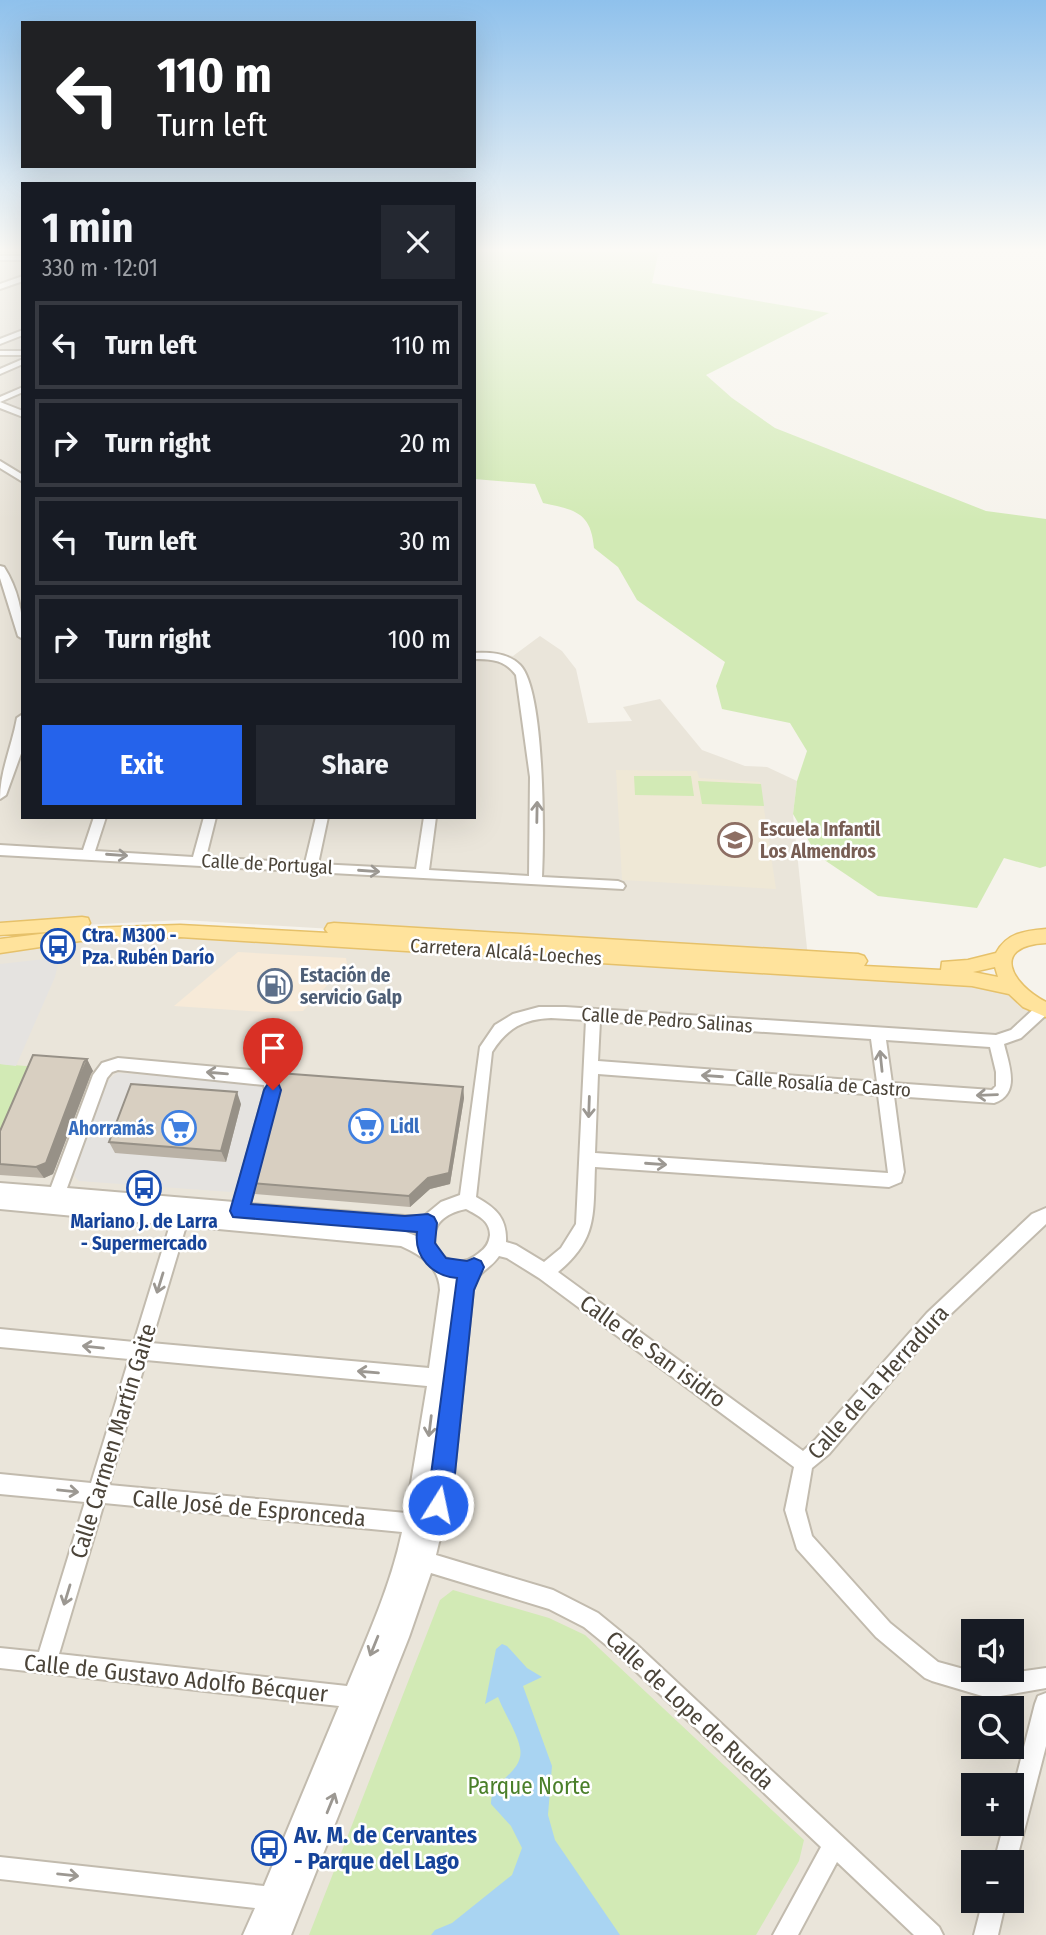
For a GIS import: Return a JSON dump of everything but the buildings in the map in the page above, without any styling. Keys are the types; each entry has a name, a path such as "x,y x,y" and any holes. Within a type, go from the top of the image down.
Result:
{"main road":[{"name":"Carretera Alcalá-Loeches","path":"0,929 184,920 950,967 968,967 1003,958"},
{"name":"Carretera Alcalá-Loeches","path":"0,946 80,935 180,931 972,979 1012,987"},
{"path":"1039,1007 1012,987 1002,967 1003,958 1015,942 1046,936"}],"street":[{"path":"0,353 21,353"},
{"path":"0,359 19,363"},
{"path":"0,372 19,363"},
{"path":"0,402 21,389"},
{"path":"0,402 21,413"},
{"path":"0,464 21,479"},
{"path":"0,569 18,598 21,621"},
{"path":"0,602 18,598"},
{"path":"476,656 508,660 515,664 522,675 536,756 538,795 535,880"},
{"path":"0,795 21,729"},
{"path":"88,853 99,819"},
{"path":"198,860 209,819"},
{"path":"311,867 322,819"},
{"path":"422,874 430,819"},
{"name":"Calle de Portugal","path":"0,850 88,853 618,887"},
{"name":"Calle de Pedro Salinas","path":"467,1202 485,1051 493,1035 504,1024 521,1016 540,1012 996,1041 1016,1034 1039,1007"},
{"path":"545,1272 567,1254 584,1226 593,1015"},
{"path":"587,1159 890,1180 895,1177 878,1033"},
{"name":"Calle Rosalía de Castro","path":"591,1067 994,1097 1000,1094 1005,1084 996,1041"},
{"path":"56,1195 101,1074 107,1067 118,1064 262,1077 271,1081 273,1090 240,1211"},
{"path":"0,1190 405,1224 428,1223"},
{"path":"0,1202 402,1238 434,1258 449,1268 468,1270 486,1262 497,1248 499,1231 493,1216 484,1207 467,1202 453,1203 438,1210 428,1223 425,1233 434,1258 448,1275 449,1290 414,1523 416,1558 399,1637 279,1935"},
{"name":"Calle de la Herradura","path":"1046,1216 1038,1219 933,1319 822,1447 804,1463 795,1510 804,1542 883,1630 932,1671 989,1687 1046,1678"},
{"name":"Calle Carmen Martín Gaite","path":"46,1664 180,1218"},
{"name":"Calle de San isidro","path":"497,1248 510,1251 545,1272 804,1463"},
{"path":"255,1935 352,1697 416,1558 443,1483 464,1290 474,1267"},
{"path":"0,1338 436,1378"},
{"name":"Calle José de Espronceda","path":"0,1484 414,1523"},
{"name":"Calle de Lope de Rueda","path":"416,1558 553,1600 591,1620 629,1651 931,1935"},
{"name":"Calle de Gustavo Adolfo Bécquer","path":"0,1658 352,1697"},
{"path":"1008,1850 1046,1704"},
{"path":"785,1935 835,1844"},
{"path":"0,1868 270,1898"},
{"path":"986,1935 992,1913"}],"shaded area":[{"path":"0,340 21,340 21,819 476,819 476,651 513,656 540,636 562,651 576,669 588,723 632,721 623,707 660,699 702,750 745,766 767,767 797,781 793,814 808,958 184,920 0,929"},
{"path":"616,770 697,771 699,778 760,782 776,889 622,880"},
{"path":"180,931 988,981 1046,1010 1046,1935 0,1935 0,946"},
{"path":"238,952 346,958 347,964 303,1011 265,1012 174,1006"},
{"path":"54,958 59,961 55,977 16,1066 0,1064 0,964"},
{"path":"117,1073 256,1082 261,1085 263,1092 237,1188 231,1192 79,1181 74,1176 106,1082"}],"green space":[{"path":"476,340 775,340 706,375 732,398 775,428 986,511 1046,519 1046,866 1040,868 1004,858 977,908 878,896 817,855 793,814 797,781 807,751 790,723 722,709 716,686 725,662 637,600 618,567 594,548 585,520 572,511 543,503 535,484 476,479"},
{"path":"634,776 691,776 694,796 635,795"},
{"path":"698,781 761,784 764,806 702,804"},
{"path":"0,1064 39,1067 0,1160"},
{"name":"Parque Norte","path":"453,1590 549,1618 585,1635 804,1840 799,1861 756,1935 309,1935 440,1600"}],"water":[{"path":"502,1644 527,1668 542,1677 523,1686 552,1766 548,1815 555,1840 620,1935 431,1935 435,1930 452,1923 512,1875 522,1848 511,1826 491,1804 496,1789 513,1770 520,1757 516,1736 498,1697 485,1704 496,1649"}],"place":[{"name":"Escuela Infantil Los Almendros","path":"735,840"},
{"name":"Ctra. M300 - Pza. Rubén Darío","path":"58,946"},
{"name":"Estación de servicio Galp","path":"275,986"},
{"name":"Lidl","path":"366,1126"},
{"name":"Ahorramás","path":"179,1128"},
{"name":"Mariano J. de Larra - Supermercado","path":"144,1188"},
{"name":"Av. M. de Cervantes - Parque del Lago","path":"269,1848"}],"route":[{"path":"273,1090 240,1211 418,1225 428,1223 425,1243 430,1255 449,1268 468,1270 474,1267 464,1290 443,1483 438,1505"}]}
